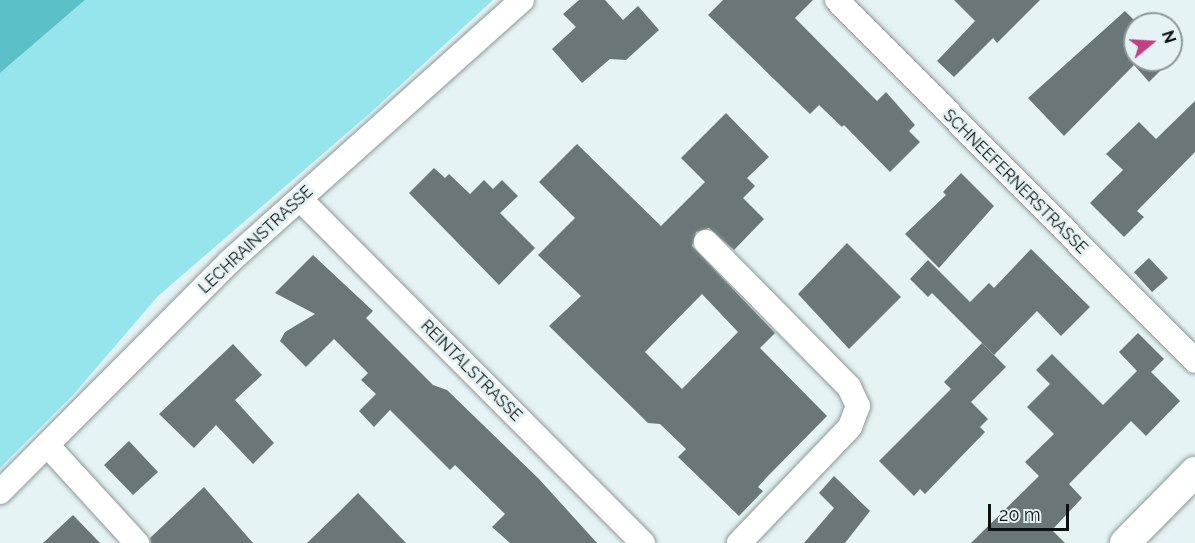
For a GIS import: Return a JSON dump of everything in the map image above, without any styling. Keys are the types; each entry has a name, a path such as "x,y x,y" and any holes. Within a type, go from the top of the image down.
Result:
{"street":[{"name":"LECHRAINSTRASSE","path":"0,492 229,262 522,0"},
{"name":"SCHNEEFERNERSTRASSE","path":"837,0 1195,362"},
{"name":"REINTALSTRASSE","path":"300,199 643,543"},
{"path":"706,242 849,387 858,406 850,427 739,543"},
{"path":"48,446 137,543"},
{"path":"1125,543 1195,472"}],"shaded area":[{"path":"0,0 85,0 0,73"},
{"path":"85,0 493,0 369,114 158,296 73,395 0,468 0,73"}],"building":[{"path":"579,0 605,0 623,20 638,6 659,30 626,60 610,59 582,83 552,49 576,27 563,14"},
{"path":"723,0 813,0 795,18 877,101 886,92 915,125 909,131 920,142 890,172 844,125 842,127 819,105 810,114 708,15"},
{"path":"954,0 1040,0 997,43 993,38 954,77 937,61 975,21"},
{"path":"1123,13 1123,72 1127,72 1064,136 1028,98"},
{"path":"1140,72 1159,72 1149,82"},
{"path":"1195,101 1195,152 1137,211 1144,217 1124,237 1090,203 1123,170 1106,154 1139,122 1156,139"},
{"path":"726,113 769,157 747,178 755,186 743,198 764,219 734,250 709,228 696,232 692,246 775,333 760,348 827,416 758,487 763,491 739,516 678,457 686,449 660,424 648,423 549,326 581,296 538,255 575,218 539,182 577,144 661,226 705,182 681,158","holes":["702,294 738,332 682,389 645,352"]},
{"path":"434,168 445,178 449,174 470,194 484,180 493,189 502,180 518,196 500,213 535,248 499,285 409,193"},
{"path":"961,173 994,206 939,268 905,234 946,195 943,192"},
{"path":"847,243 901,297 849,349 798,294"},
{"path":"1031,249 1090,307 1061,336 1037,311 994,355 932,293 928,297 910,279 928,260 970,302 989,283 994,288"},
{"path":"313,255 373,311 366,318 433,385 447,390 539,479 597,543 510,543 492,527 505,514 455,465 450,470 390,410 374,427 359,411 376,394 361,380 368,373 334,339 306,367 280,341 285,332 315,314 275,293"},
{"path":"1149,258 1168,278 1152,292 1134,272"},
{"path":"1138,333 1164,359 1151,372 1180,401 1146,436 1131,421 1069,484 1082,498 1052,530 1065,543 971,543 1039,476 1025,462 1054,434 1027,407 1050,384 1036,370 1052,354 1103,405 1137,371 1119,352"},
{"path":"982,343 1006,367 971,402 988,419 980,427 985,432 925,494 920,489 914,496 879,461 951,389 944,382"},
{"path":"233,344 262,375 235,400 274,443 253,464 216,425 194,448 159,414"},
{"path":"129,441 158,472 133,495 104,465"},
{"path":"834,476 870,511 845,543 804,543 834,508 819,493"},
{"path":"204,487 253,543 151,543 150,538"},
{"path":"358,493 406,543 307,543 337,514"},
{"path":"73,515 100,543 43,543"}]}
